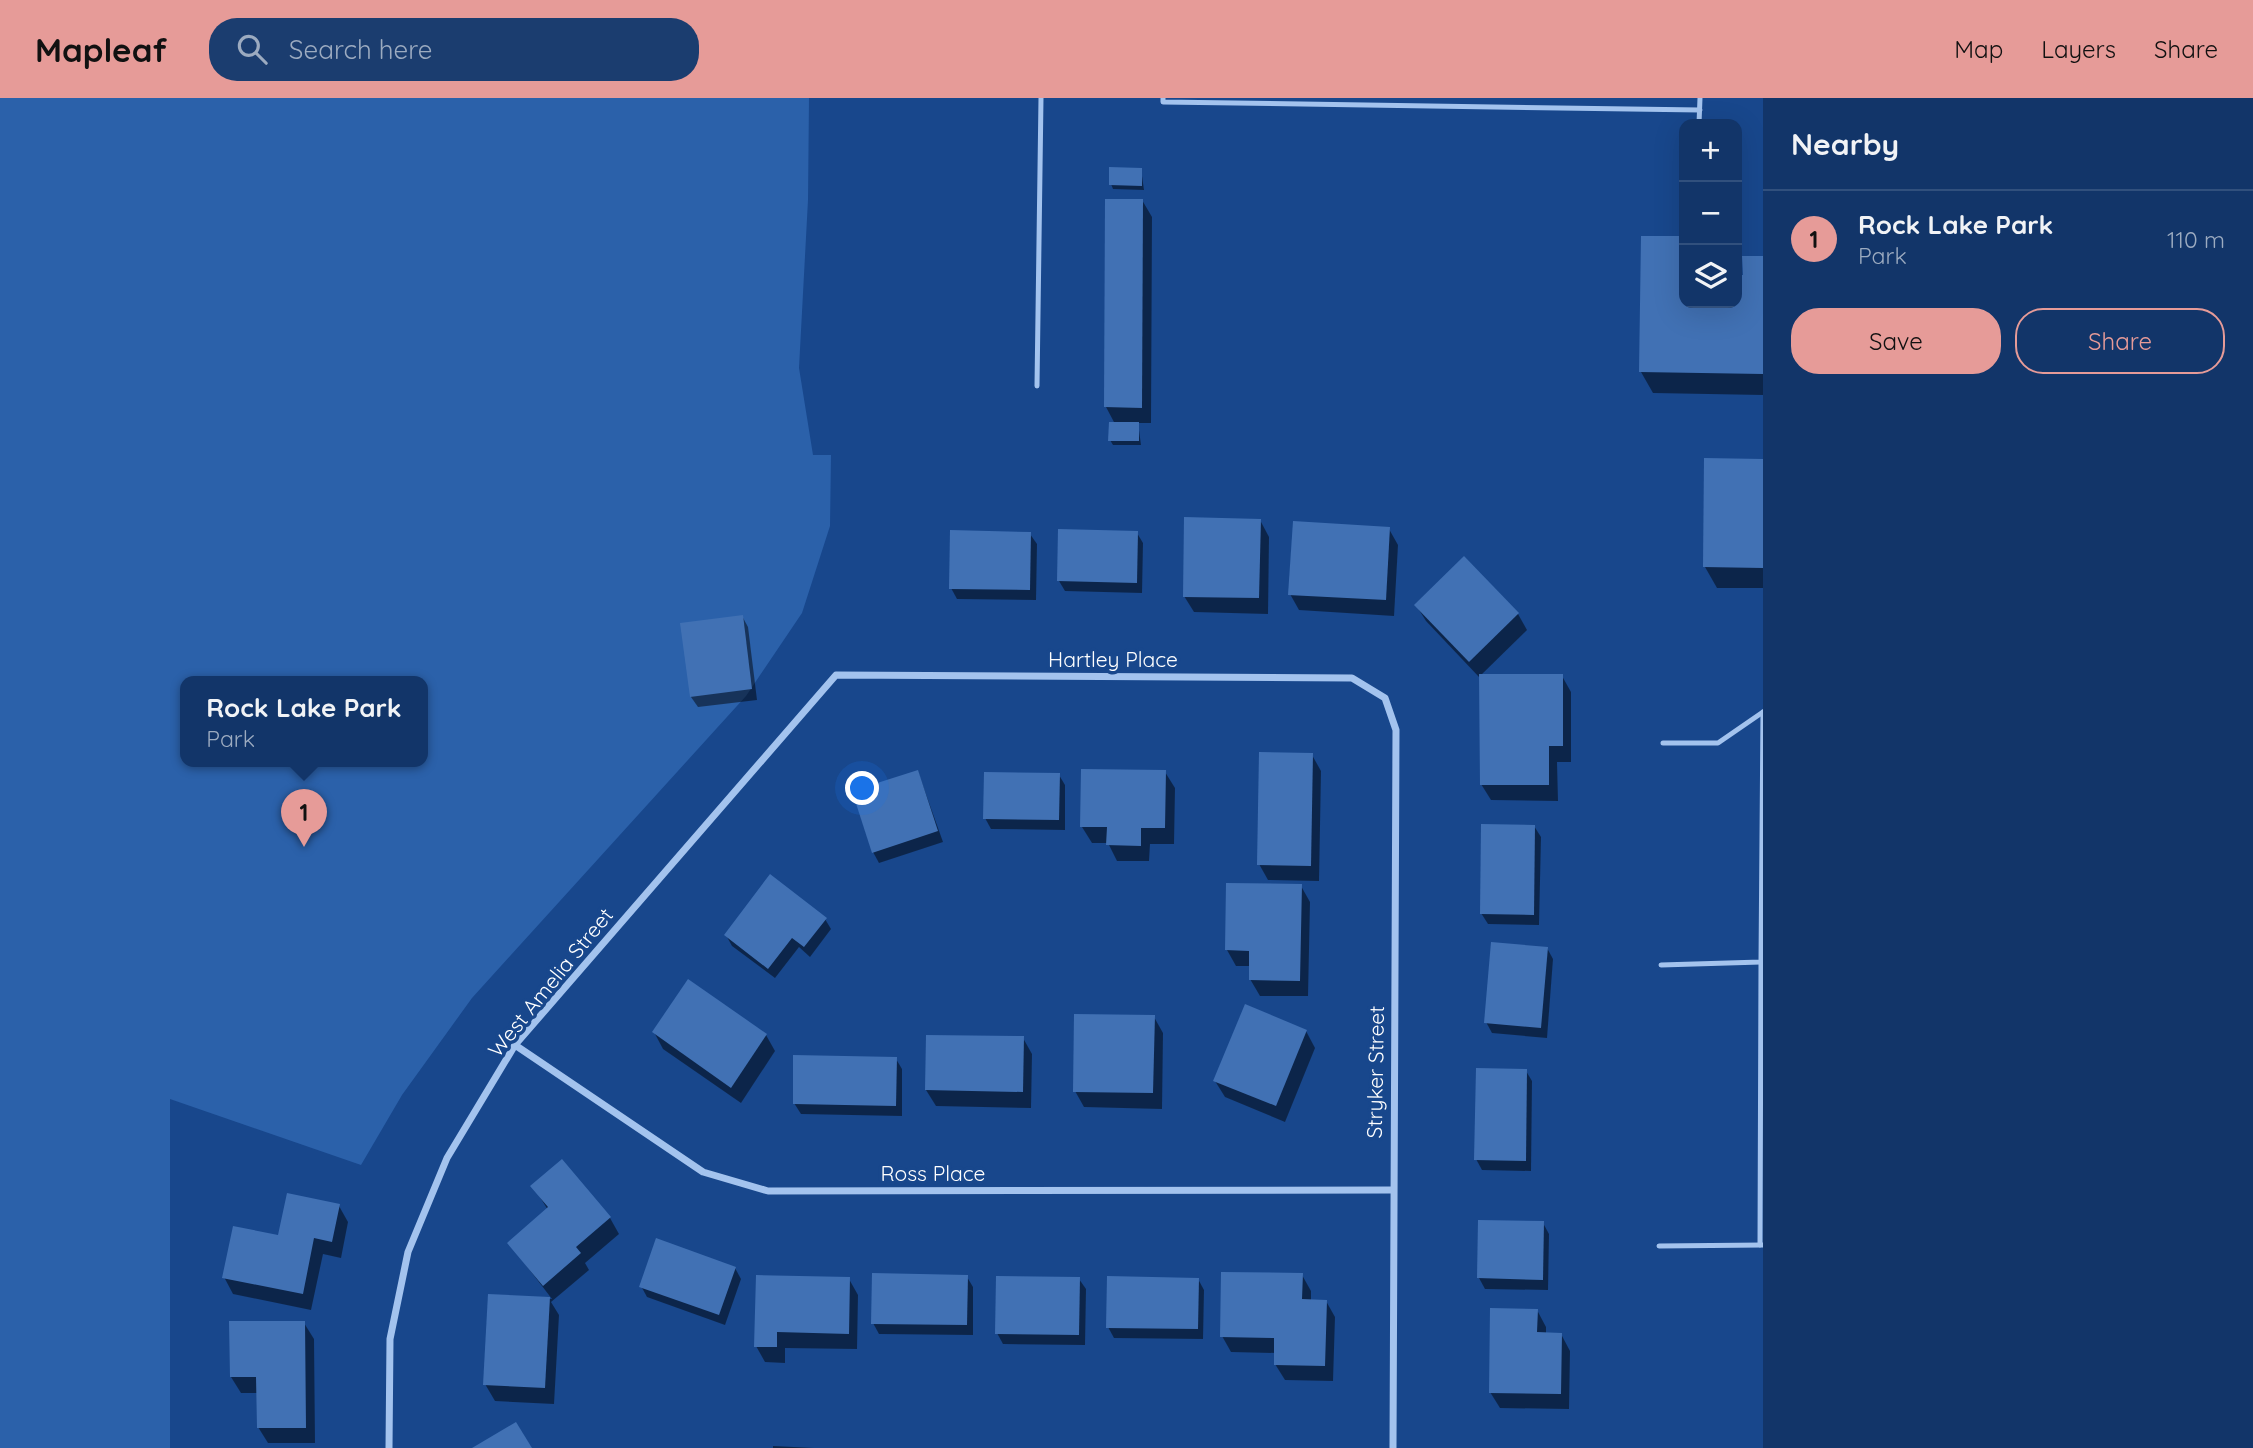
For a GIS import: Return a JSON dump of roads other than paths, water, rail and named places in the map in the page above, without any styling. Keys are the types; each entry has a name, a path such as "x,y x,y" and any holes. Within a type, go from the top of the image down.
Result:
{"street":[{"name":"Hartley Place","path":"836,675 1352,678 1385,698"},
{"name":"West Amelia Street","path":"390,1448 390,1339 408,1252 447,1158 515,1045 836,675"},
{"name":"Stryker Street","path":"1385,698 1396,730 1392,1448"},
{"name":"Ross Place","path":"515,1045 703,1172 768,1191 1392,1190"}],"lane":[{"path":"1037,386 1041,98"},
{"path":"1163,98 1163,102 1700,110"},
{"path":"1699,119 1700,98"},
{"path":"1659,1246 1761,1245 1763,712 1718,743 1663,743"},
{"path":"1661,965 1761,962"}],"place":[{"name":"Rock Lake Park","path":"304,847"}]}
